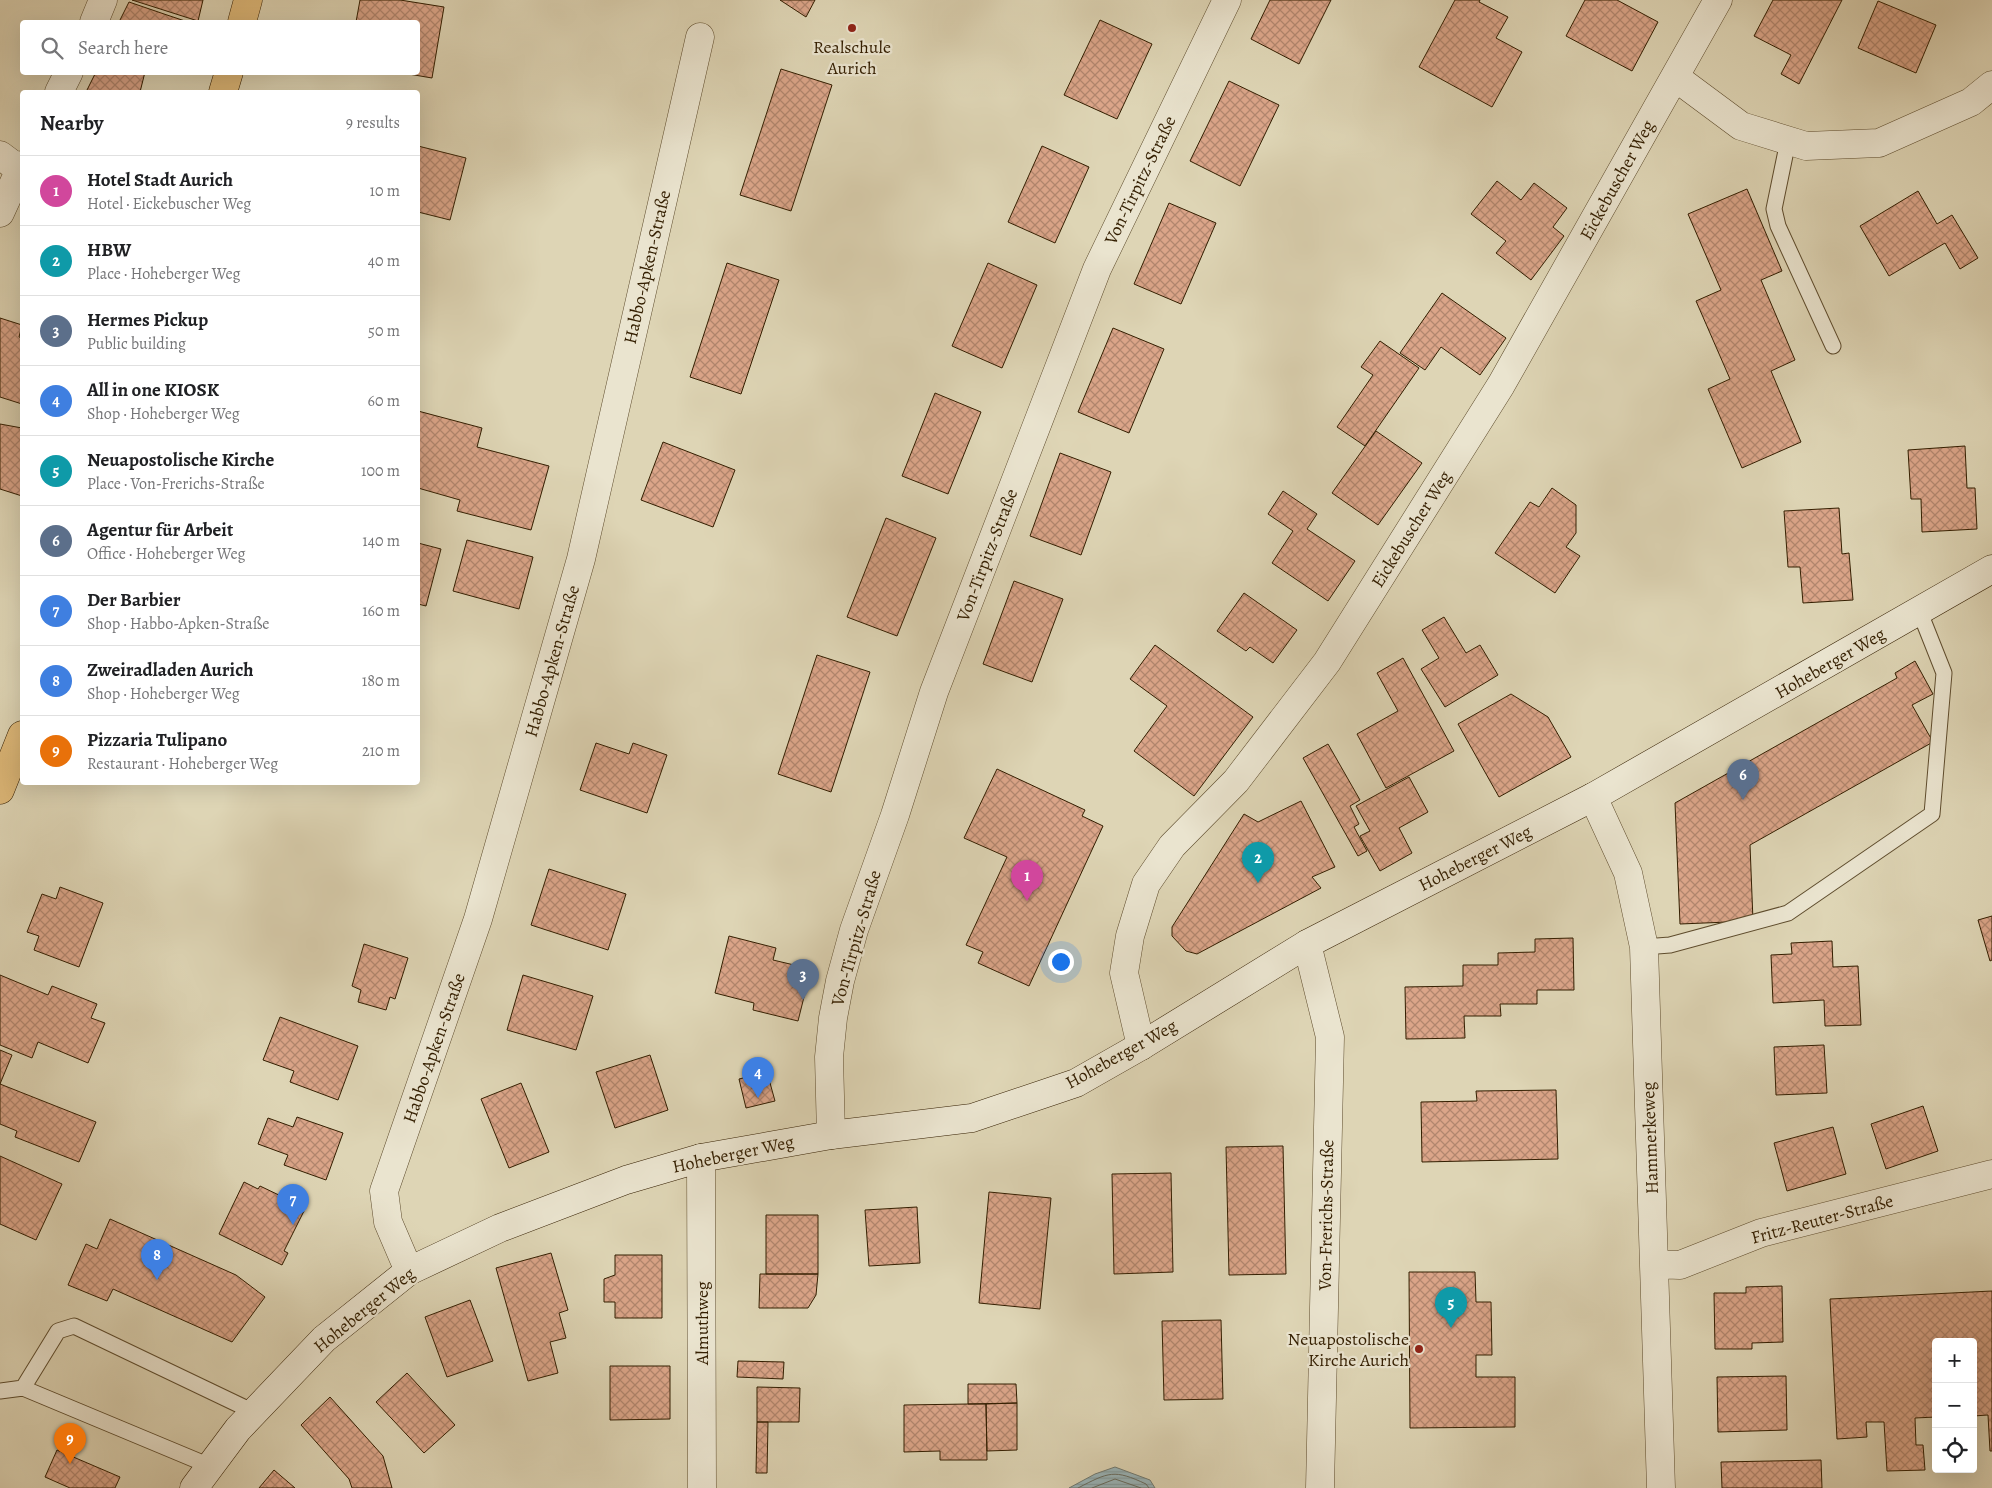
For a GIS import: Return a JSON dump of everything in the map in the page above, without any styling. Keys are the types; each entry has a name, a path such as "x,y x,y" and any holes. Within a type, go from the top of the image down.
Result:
{"main road":[{"path":"243,20 248,0"},
{"path":"224,90 227,75"},
{"path":"0,790 20,740"}],"street":[{"path":"95,20 103,0"},
{"name":"Von-Tirpitz-Straße","path":"831,1135 829,1057 833,1018 840,981 854,930 895,815 934,692 1097,269 1227,0"},
{"name":"Eickebuscher Weg","path":"1141,1046 1124,973 1130,936 1146,884 1172,846 1236,781 1327,662 1501,385 1718,0"},
{"name":"Habbo-Apken-Straße","path":"409,1271 388,1222 384,1191 478,919 581,559 700,37"},
{"path":"60,90 68,75"},
{"path":"1675,77 1741,126 1806,146 1880,144 1971,102 1992,85"},
{"path":"0,213 14,164"},
{"name":"Hoheberger Weg","path":"194,1488 238,1429 324,1339 409,1271 509,1224 626,1180 701,1158 831,1135 972,1118 1076,1083 1141,1046 1307,944 1593,797 1992,569"},
{"name":"Hammerkeweg","path":"1593,797 1628,873 1644,947 1661,1488"},
{"name":"Von-Frerichs-Straße","path":"1307,944 1330,1037 1320,1488"},
{"name":"Almuthweg","path":"701,1158 702,1488"},
{"name":"Fritz-Reuter-Straße","path":"1654,1264 1680,1266 1761,1233 1992,1174"}],"lane":[{"path":"1788,141 1774,209 1778,226 1833,346"},
{"path":"1644,947 1670,945 1788,913 1932,814 1944,673 1919,610"},
{"path":"23,1388 58,1331 74,1326 254,1412"},
{"path":"0,1391 23,1388 210,1466"}],"water":[{"path":"1115,1467 1150,1480 1155,1488 1069,1488 1095,1474"}],"building":[{"path":"132,0 203,0 198,20"},
{"path":"360,0 400,0 444,7 432,78 414,75 420,75 420,20 356,20"},
{"path":"780,0 815,0 806,17"},
{"path":"1270,0 1331,0 1299,64 1251,39"},
{"path":"1455,0 1480,0 1479,2 1508,17 1496,38 1522,52 1492,107 1419,67"},
{"path":"1585,0 1617,0 1658,22 1632,71 1566,36"},
{"path":"1773,0 1842,0 1799,84 1781,74 1791,55 1754,36"},
{"path":"1878,1 1936,25 1916,73 1858,48"},
{"path":"129,2 182,20 120,20"},
{"path":"1100,20 1152,44 1117,119 1064,95"},
{"path":"781,69 832,85 791,211 740,195"},
{"path":"94,75 144,75 140,90 87,90"},
{"path":"1229,81 1279,105 1240,186 1190,161"},
{"path":"420,146 466,158 450,220 420,212"},
{"path":"1042,146 1089,167 1055,243 1008,222"},
{"path":"1497,181 1521,200 1534,183 1567,208 1553,227 1564,236 1531,280 1496,253 1506,241 1471,214"},
{"path":"1747,189 1782,271 1761,280 1795,360 1771,371 1801,442 1742,468 1708,389 1730,379 1696,301 1721,290 1688,214"},
{"path":"1918,191 1937,224 1952,215 1978,258 1960,269 1945,243 1889,276 1860,226"},
{"path":"1169,203 1216,223 1181,304 1134,284"},
{"path":"727,263 779,280 741,394 690,377"},
{"path":"988,263 1037,285 1002,368 952,346"},
{"path":"1442,293 1506,338 1480,375 1441,347 1425,370 1400,353"},
{"path":"0,318 20,324 20,403 0,397"},
{"path":"1113,328 1164,349 1129,433 1078,412"},
{"path":"1380,341 1419,368 1365,446 1337,427 1373,375 1361,367"},
{"path":"935,393 981,412 948,494 902,476"},
{"path":"420,412 482,428 477,447 549,466 531,530 457,511 460,500 420,489"},
{"path":"0,424 20,428 20,495 0,489"},
{"path":"1376,431 1422,463 1378,525 1332,493"},
{"path":"663,442 735,470 713,527 641,500"},
{"path":"1965,446 1967,488 1975,488 1977,529 1922,532 1921,499 1911,499 1908,450"},
{"path":"1060,453 1111,472 1081,555 1030,536"},
{"path":"1552,488 1576,505 1576,533 1566,547 1580,556 1555,593 1495,553 1530,502 1539,507"},
{"path":"1283,491 1317,514 1307,529 1355,561 1328,601 1272,563 1293,531 1268,514"},
{"path":"1839,508 1842,554 1849,553 1853,600 1803,603 1800,567 1788,567 1784,511"},
{"path":"886,518 936,538 897,636 847,617"},
{"path":"467,540 533,557 519,609 453,591"},
{"path":"420,544 441,549 426,606 420,604"},
{"path":"1014,581 1063,599 1032,682 983,664"},
{"path":"1244,593 1297,630 1273,663 1250,647 1246,651 1217,631"},
{"path":"1444,617 1466,653 1480,645 1498,675 1445,707 1421,669 1439,658 1422,630"},
{"path":"1155,645 1253,717 1194,796 1134,751 1167,706 1130,679"},
{"path":"817,655 870,672 831,792 778,774"},
{"path":"1403,658 1454,751 1386,788 1357,734 1398,711 1377,673"},
{"path":"1915,661 1933,694 1912,705 1933,742 1750,845 1753,921 1680,924 1675,803 1897,678 1895,673"},
{"path":"1511,694 1548,717 1571,757 1499,797 1458,724"},
{"path":"596,743 629,754 633,743 667,755 647,813 580,790"},
{"path":"1328,744 1360,800 1350,806 1359,824 1354,827 1367,851 1358,856 1303,758"},
{"path":"997,769 1085,810 1082,816 1103,826 1029,986 978,963 983,952 966,945 1007,857 964,838"},
{"path":"1409,777 1428,812 1399,828 1412,853 1380,871 1360,836 1370,831 1356,806"},
{"path":"1301,801 1335,867 1312,877 1321,888 1197,954 1186,951 1172,936 1172,927 1244,814 1258,822"},
{"path":"549,869 626,894 608,950 531,925"},
{"path":"60,887 103,903 79,967 34,950 39,936 27,932 42,894 56,899"},
{"path":"1992,916 1992,960 1990,961 1978,920"},
{"path":"729,936 776,948 773,960 811,969 798,1021 753,1010 754,1003 715,993"},
{"path":"1573,938 1574,990 1537,990 1537,1004 1500,1004 1501,1016 1464,1016 1465,1038 1406,1039 1405,987 1463,986 1463,965 1498,965 1498,953 1535,952 1535,939"},
{"path":"1832,941 1833,967 1858,966 1861,1025 1825,1026 1824,1000 1773,1003 1771,955 1792,954 1791,943"},
{"path":"364,944 408,958 395,999 390,997 386,1010 358,1002 361,990 352,986"},
{"path":"0,975 48,995 52,986 97,1004 91,1018 105,1023 88,1063 38,1042 32,1058 0,1045"},
{"path":"523,975 593,996 576,1050 507,1030"},
{"path":"280,1017 358,1046 338,1100 290,1082 294,1071 263,1060"},
{"path":"1824,1045 1827,1093 1776,1095 1774,1047"},
{"path":"0,1050 12,1055 0,1084"},
{"path":"650,1055 668,1110 615,1128 596,1072"},
{"path":"767,1072 775,1101 746,1108 739,1079"},
{"path":"521,1083 549,1152 509,1168 481,1099"},
{"path":"0,1084 96,1122 79,1162 15,1137 17,1131 0,1124"},
{"path":"1556,1090 1558,1159 1422,1162 1421,1102 1477,1101 1476,1091"},
{"path":"1923,1106 1938,1151 1886,1169 1871,1124"},
{"path":"297,1117 343,1133 326,1180 284,1165 288,1155 258,1144 268,1118 293,1127"},
{"path":"1833,1127 1846,1174 1787,1191 1774,1143"},
{"path":"1283,1146 1286,1274 1229,1275 1226,1147"},
{"path":"0,1156 62,1184 36,1240 0,1224"},
{"path":"1171,1173 1173,1272 1114,1274 1112,1174"},
{"path":"244,1182 258,1189 260,1186 283,1197 281,1201 304,1211 284,1251 288,1253 282,1265 219,1234"},
{"path":"989,1192 1051,1198 1040,1309 979,1303"},
{"path":"917,1207 920,1263 869,1266 865,1210"},
{"path":"766,1215 818,1215 818,1274 766,1274"},
{"path":"110,1219 236,1275 265,1297 232,1342 113,1289 107,1301 68,1285 86,1244 97,1249"},
{"path":"551,1253 568,1310 559,1313 566,1338 550,1342 558,1373 528,1381 496,1268"},
{"path":"615,1255 662,1255 662,1318 615,1318 615,1302 604,1302 604,1279 615,1275"},
{"path":"1409,1272 1475,1272 1476,1302 1491,1302 1492,1355 1476,1355 1476,1377 1515,1377 1515,1427 1410,1428"},
{"path":"760,1274 818,1274 816,1295 808,1308 759,1308"},
{"path":"1782,1286 1783,1342 1752,1343 1752,1349 1715,1349 1714,1293 1746,1293 1746,1287"},
{"path":"1992,1291 1992,1451 1990,1451 1988,1415 1977,1416 1977,1338 1932,1338 1932,1417 1915,1418 1916,1445 1923,1445 1925,1470 1887,1471 1884,1422 1866,1422 1867,1437 1837,1439 1830,1299"},
{"path":"470,1300 493,1361 447,1377 425,1317"},
{"path":"1221,1320 1223,1399 1164,1400 1162,1321"},
{"path":"738,1361 784,1362 783,1379 737,1377"},
{"path":"610,1366 670,1366 670,1419 610,1420"},
{"path":"407,1373 455,1425 424,1453 376,1402"},
{"path":"1786,1376 1787,1430 1718,1432 1717,1377"},
{"path":"968,1384 1016,1384 1017,1403 968,1404"},
{"path":"757,1387 800,1388 799,1422 757,1422"},
{"path":"330,1397 383,1456 392,1488 352,1488 349,1479 301,1425"},
{"path":"1017,1403 1017,1450 987,1451 986,1404"},
{"path":"986,1404 987,1460 940,1460 940,1451 904,1452 904,1405"},
{"path":"757,1422 768,1422 767,1473 756,1473"},
{"path":"57,1450 120,1477 115,1488 70,1488 45,1477"},
{"path":"1821,1460 1822,1488 1722,1488 1721,1462"},
{"path":"274,1470 295,1488 259,1488"}],"place":[{"name":"Realschule Aurich","path":"852,28"},
{"name":"Agentur für Arbeit","path":"1743,800"},
{"name":"HBW","path":"1258,883"},
{"name":"Hotel Stadt Aurich","path":"1027,901"},
{"name":"Hermes Pickup","path":"803,1000"},
{"name":"All in one KIOSK","path":"758,1098"},
{"name":"Der Barbier","path":"293,1225"},
{"name":"Zweiradladen Aurich","path":"157,1280"},
{"name":"Neuapostolische Kirche","path":"1451,1328"},
{"name":"Neuapostolische Kirche Aurich","path":"1419,1349"},
{"name":"Pizzaria Tulipano","path":"70,1464"}]}
